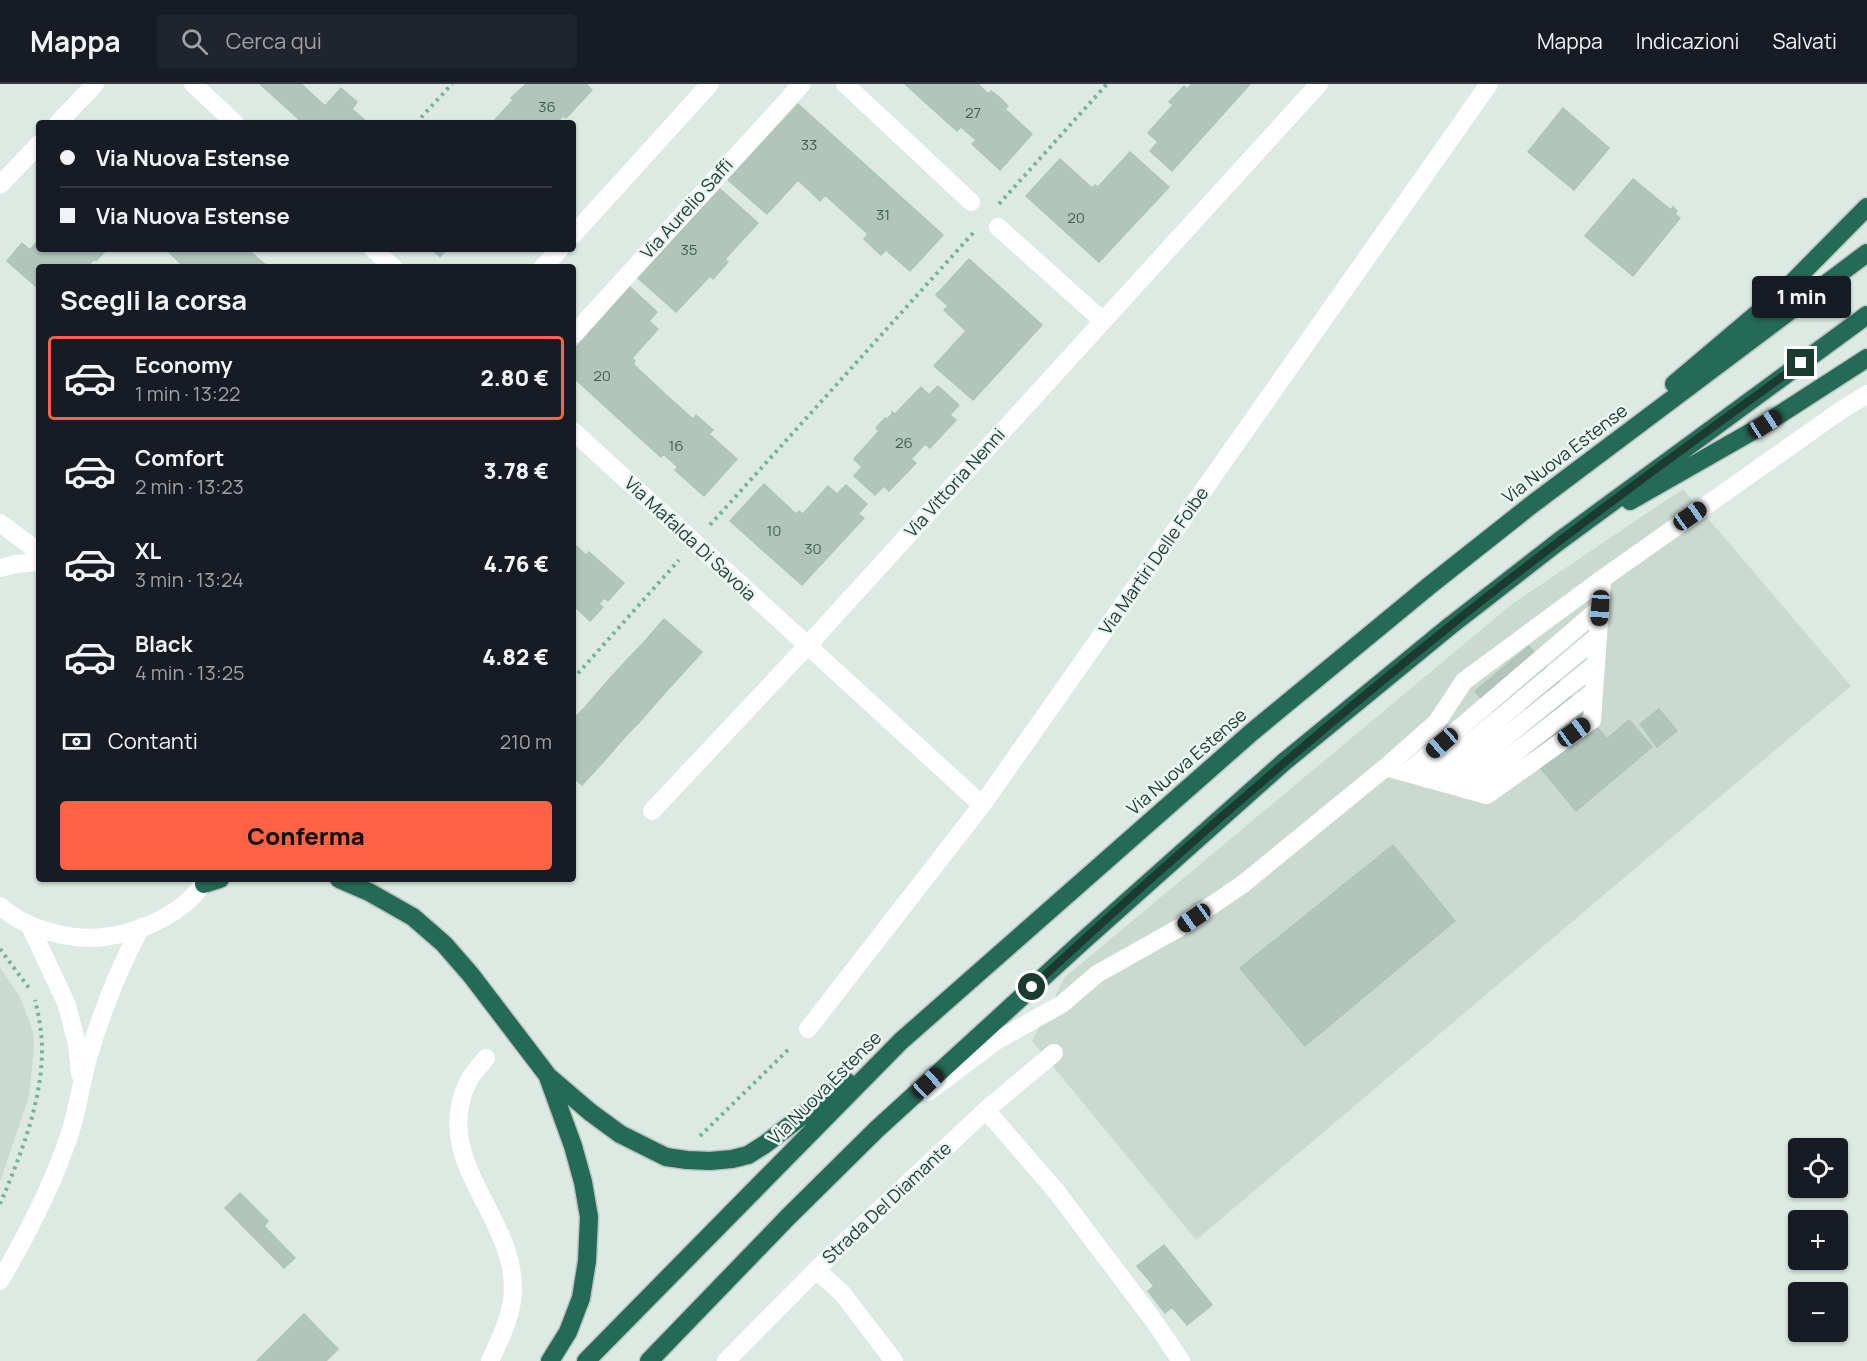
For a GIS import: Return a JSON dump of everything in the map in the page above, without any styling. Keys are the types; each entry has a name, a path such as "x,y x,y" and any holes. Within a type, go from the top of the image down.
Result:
{"highway":[{"path":"1530,506 1785,290 1867,207"},
{"name":"Via Nuova Estense","path":"586,1361 901,1041 1252,732 1530,506 1867,254"},
{"path":"649,1361 876,1130 1284,762 1450,626 1558,542 1867,315"},
{"path":"1558,542 1765,424 1867,358"},
{"path":"346,882 369,892 413,917 444,944 471,975 548,1076 620,1134 666,1156 687,1160 732,1159 747,1155 764,1145 901,1041"},
{"path":"548,1076 573,1146 583,1182 589,1217 587,1261 581,1298 568,1332 550,1361"}],"street":[{"path":"61,120 95,84"},
{"path":"193,84 232,120"},
{"path":"576,232 710,84"},
{"name":"Via Aurelio Saffi","path":"576,331 802,84"},
{"path":"845,84 971,202"},
{"name":"Via Vittoria Nenni","path":"807,646 1319,84"},
{"name":"Via Martiri Delle Foibe","path":"808,1029 982,805 1489,84"},
{"path":"0,185 36,147"},
{"path":"989,226 1103,321"},
{"path":"376,252 390,264"},
{"path":"546,264 557,252"},
{"path":"876,1130 996,1041 1062,1004 1097,974 1177,929 1243,884 1386,767 1437,722 1464,681 1602,579 1867,394"},
{"name":"Via Mafalda Di Savoia","path":"576,434 982,805"},
{"path":"0,523 36,550"},
{"path":"0,568 36,562"},
{"path":"1386,767 1467,790 1593,692 1602,579"},
{"path":"1407,773 1600,608"},
{"path":"1427,778 1598,636"},
{"path":"652,811 807,646"},
{"path":"1447,784 1596,664"},
{"path":"0,906 30,926 89,938 123,934 141,927 178,909 209,882"},
{"path":"30,926 68,1005 77,1044 81,1089"},
{"path":"0,1281 41,1203 70,1133 89,1057 125,956 141,927"},
{"name":"Strada Del Diamante","path":"726,1361 816,1270 986,1110 1054,1053"},
{"path":"486,1058 467,1082 459,1105 457,1126 463,1156 481,1197 504,1240 511,1271 512,1299 505,1329 490,1361"},
{"path":"986,1110 1056,1191 1154,1321 1181,1361"},
{"path":"816,1270 842,1293 894,1361"}],"path":[{"path":"419,120 452,84"},
{"path":"996,207 1107,84"},
{"path":"576,676 694,543 989,226"},
{"path":"0,948 34,995 41,1024 42,1051 31,1123 17,1165 0,1204"},
{"path":"694,1142 808,1029"}],"shaded area":[{"path":"1683,489 1851,686 1196,1240 1032,1041 1065,977 1512,604"},
{"path":"0,967 20,997 33,1031 34,1047 29,1096 0,1182"}],"building":[{"path":"260,84 301,84 325,106 341,88 357,102 352,109 365,120 300,120"},
{"path":"526,84 586,84 592,90 566,118 563,116 559,120 495,120 513,100 511,98"},
{"path":"905,84 978,84 988,94 991,91 998,96 1008,106 1005,109 1032,134 1000,170 972,144 976,140 961,127 957,131"},
{"path":"1192,84 1250,84 1172,171 1150,151 1158,142 1148,133 1173,105 1169,102 1184,86 1187,89"},
{"path":"798,104 943,235 910,271 886,250 881,255 864,239 868,234 825,195 820,201 798,180 767,214 728,180"},
{"path":"1563,108 1609,148 1574,190 1528,152"},
{"path":"1130,152 1169,187 1099,262 1026,196 1060,159 1092,188 1095,185 1098,187"},
{"path":"1633,179 1671,210 1673,207 1677,211 1675,214 1680,218 1633,276 1585,236"},
{"path":"720,189 758,223 725,259 728,262 713,279 710,276 676,312 638,278"},
{"path":"22,243 30,250 36,243 36,252 104,252 90,264 36,264 36,286 7,261"},
{"path":"169,252 250,252 264,264 181,264"},
{"path":"435,252 444,252 440,257"},
{"path":"969,259 1042,325 973,400 934,366 966,331 944,310 948,306 936,295"},
{"path":"630,287 657,312 649,321 658,329 632,358 635,361 633,364 665,394 632,431 576,380 576,348"},
{"path":"938,386 959,405 950,415 956,420 930,448 925,444 911,459 916,463 889,491 884,486 875,495 854,476 862,467 854,459 879,431 876,428 885,418 887,419 892,412 895,414 921,387 929,395"},
{"path":"665,394 693,419 696,415 713,430 709,434 737,459 704,496 675,470 678,467 663,454 661,457 632,431"},
{"path":"764,484 796,514 799,511 803,514 828,486 837,494 846,485 867,504 858,514 864,518 802,585 730,521"},
{"path":"576,546 586,555 589,552 624,583 608,601 604,598 599,604 603,607 590,621 576,608"},
{"path":"664,619 702,652 682,674 645,641"},
{"path":"645,641 682,674 662,696 625,662"},
{"path":"1529,646 1607,739 1554,784 1475,691"},
{"path":"625,662 662,696 643,718 605,684"},
{"path":"605,684 643,718 623,739 586,706"},
{"path":"586,706 623,739 604,761 576,736 576,717"},
{"path":"1659,709 1677,731 1657,747 1640,724"},
{"path":"1629,720 1652,747 1576,811 1554,784"},
{"path":"576,736 604,761 582,785 576,780"},
{"path":"1393,845 1455,921 1305,1046 1240,968"},
{"path":"240,1193 268,1221 264,1226 295,1258 284,1268 225,1208"},
{"path":"1164,1245 1212,1305 1187,1325 1172,1307 1165,1313 1148,1291 1154,1286 1137,1266"},
{"path":"304,1314 338,1349 326,1361 257,1361"}],"route":[{"path":"1032,987 1284,762 1450,626 1558,542 1801,363"}]}
